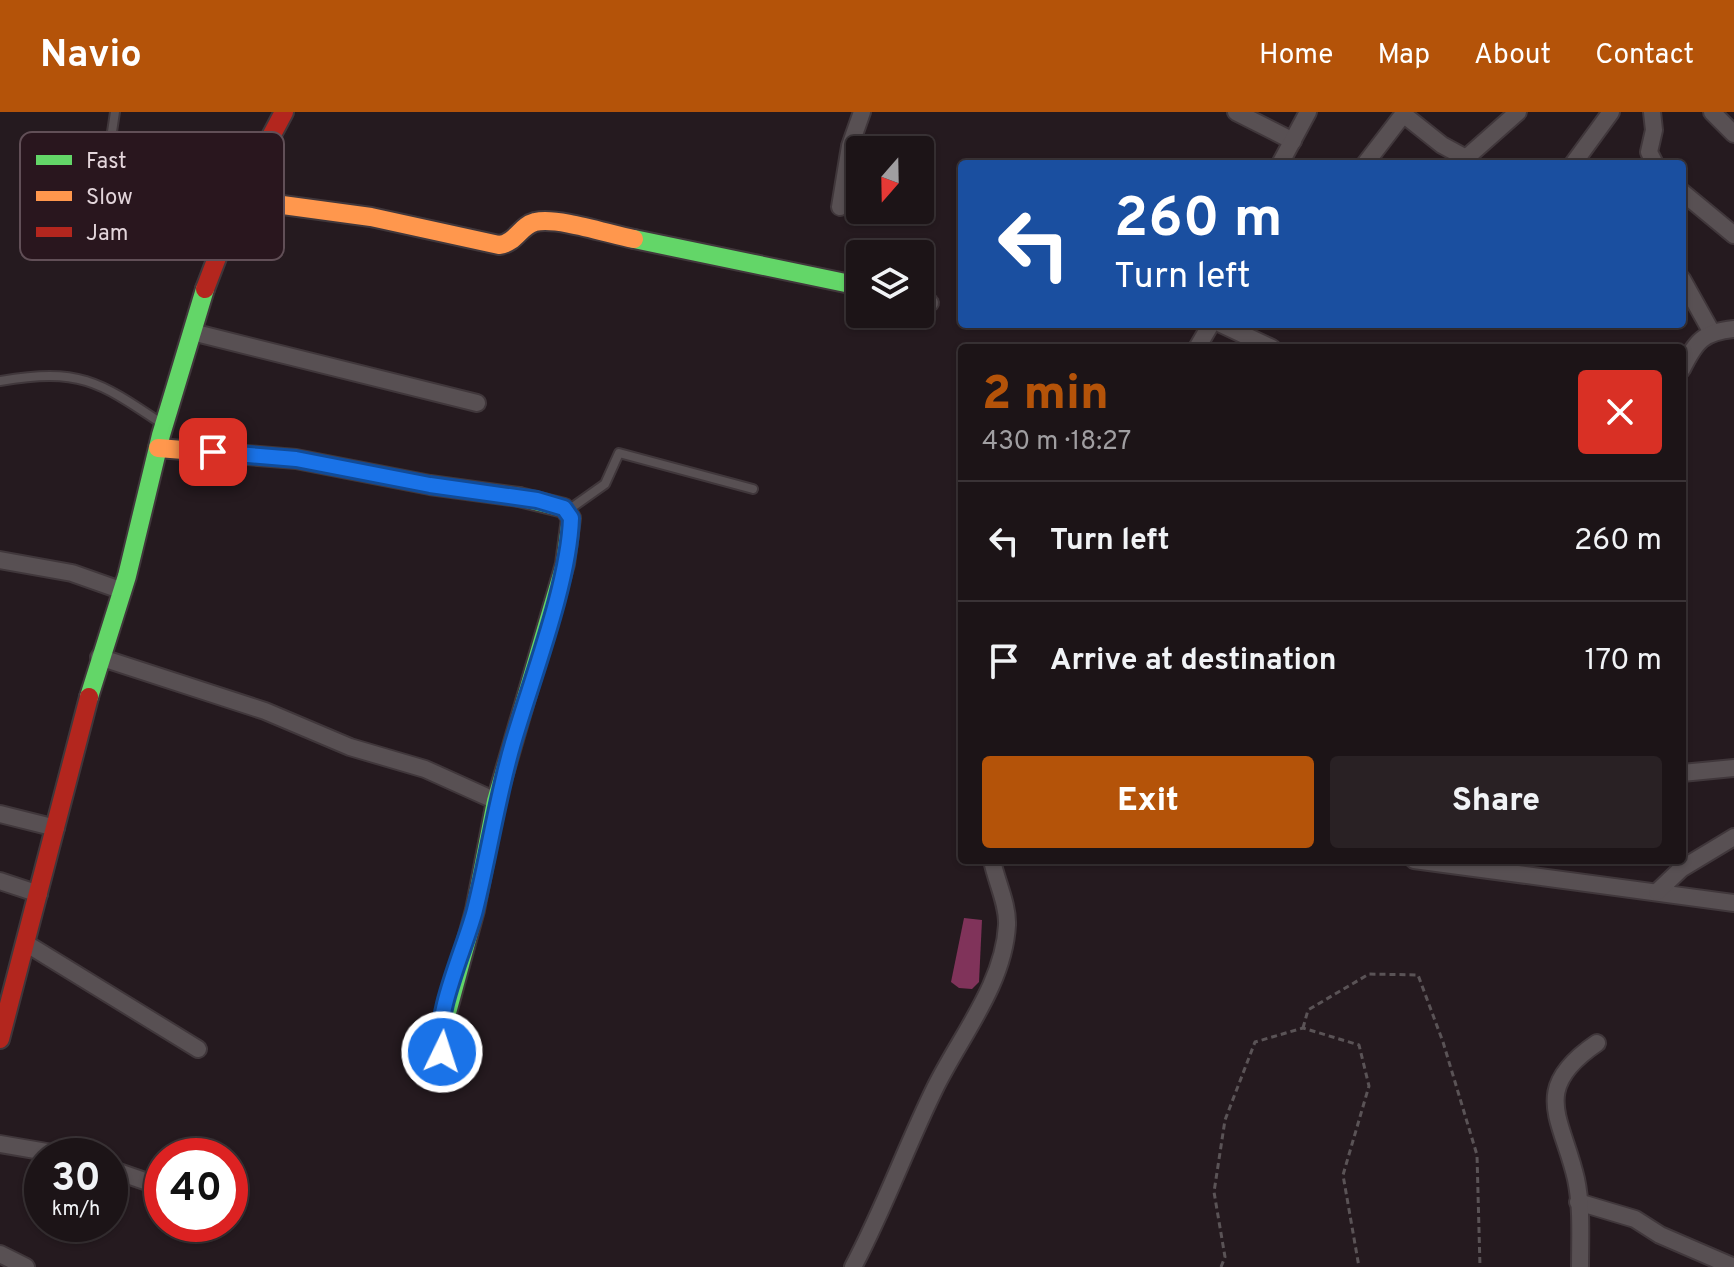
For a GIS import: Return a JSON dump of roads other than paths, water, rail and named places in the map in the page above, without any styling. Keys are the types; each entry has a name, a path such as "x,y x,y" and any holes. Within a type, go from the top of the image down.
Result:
{"street":[{"path":"274,132 284,112"},
{"path":"840,207 850,146 862,112"},
{"path":"1236,112 1293,141"},
{"path":"1282,160 1308,112"},
{"path":"1465,160 1518,112"},
{"path":"1576,160 1611,112"},
{"path":"1652,112 1654,130 1649,152 1653,160"},
{"path":"1712,112 1734,134"},
{"path":"1368,160 1404,113 1463,160"},
{"path":"1686,195 1734,235"},
{"path":"284,205 371,217 499,245 509,244 530,223 545,221 846,283"},
{"path":"0,1039 99,657 123,591 158,448 214,260"},
{"path":"1686,286 1711,331"},
{"path":"1229,328 1263,344"},
{"path":"1686,362 1697,344 1711,331 1734,329"},
{"path":"192,332 477,403"},
{"path":"158,448 296,459 430,485 537,500 567,512 571,518 565,564 496,801 475,910 444,1015 439,1042 450,1061"},
{"path":"0,560 72,573 123,591"},
{"path":"99,657 265,711 350,747 425,769 496,801"},
{"path":"1686,773 1734,768"},
{"path":"0,814 56,828"},
{"path":"1657,892 1681,869 1734,837"},
{"path":"853,1267 879,1218 935,1088 961,1044 997,967 1007,927 993,864"},
{"path":"1444,864 1734,903"},
{"path":"0,881 39,894"},
{"path":"27,944 198,1049"},
{"path":"1580,1267 1577,1182 1554,1110 1564,1073 1581,1054 1597,1043"},
{"path":"0,1144 24,1148"},
{"path":"1578,1202 1635,1219 1660,1235 1734,1267"},
{"path":"0,1254 26,1267"}],"lane":[{"path":"112,132 115,112"},
{"path":"0,381 37,375 82,377 109,388 165,426"},
{"path":"567,512 605,484 619,453 753,489"}]}
